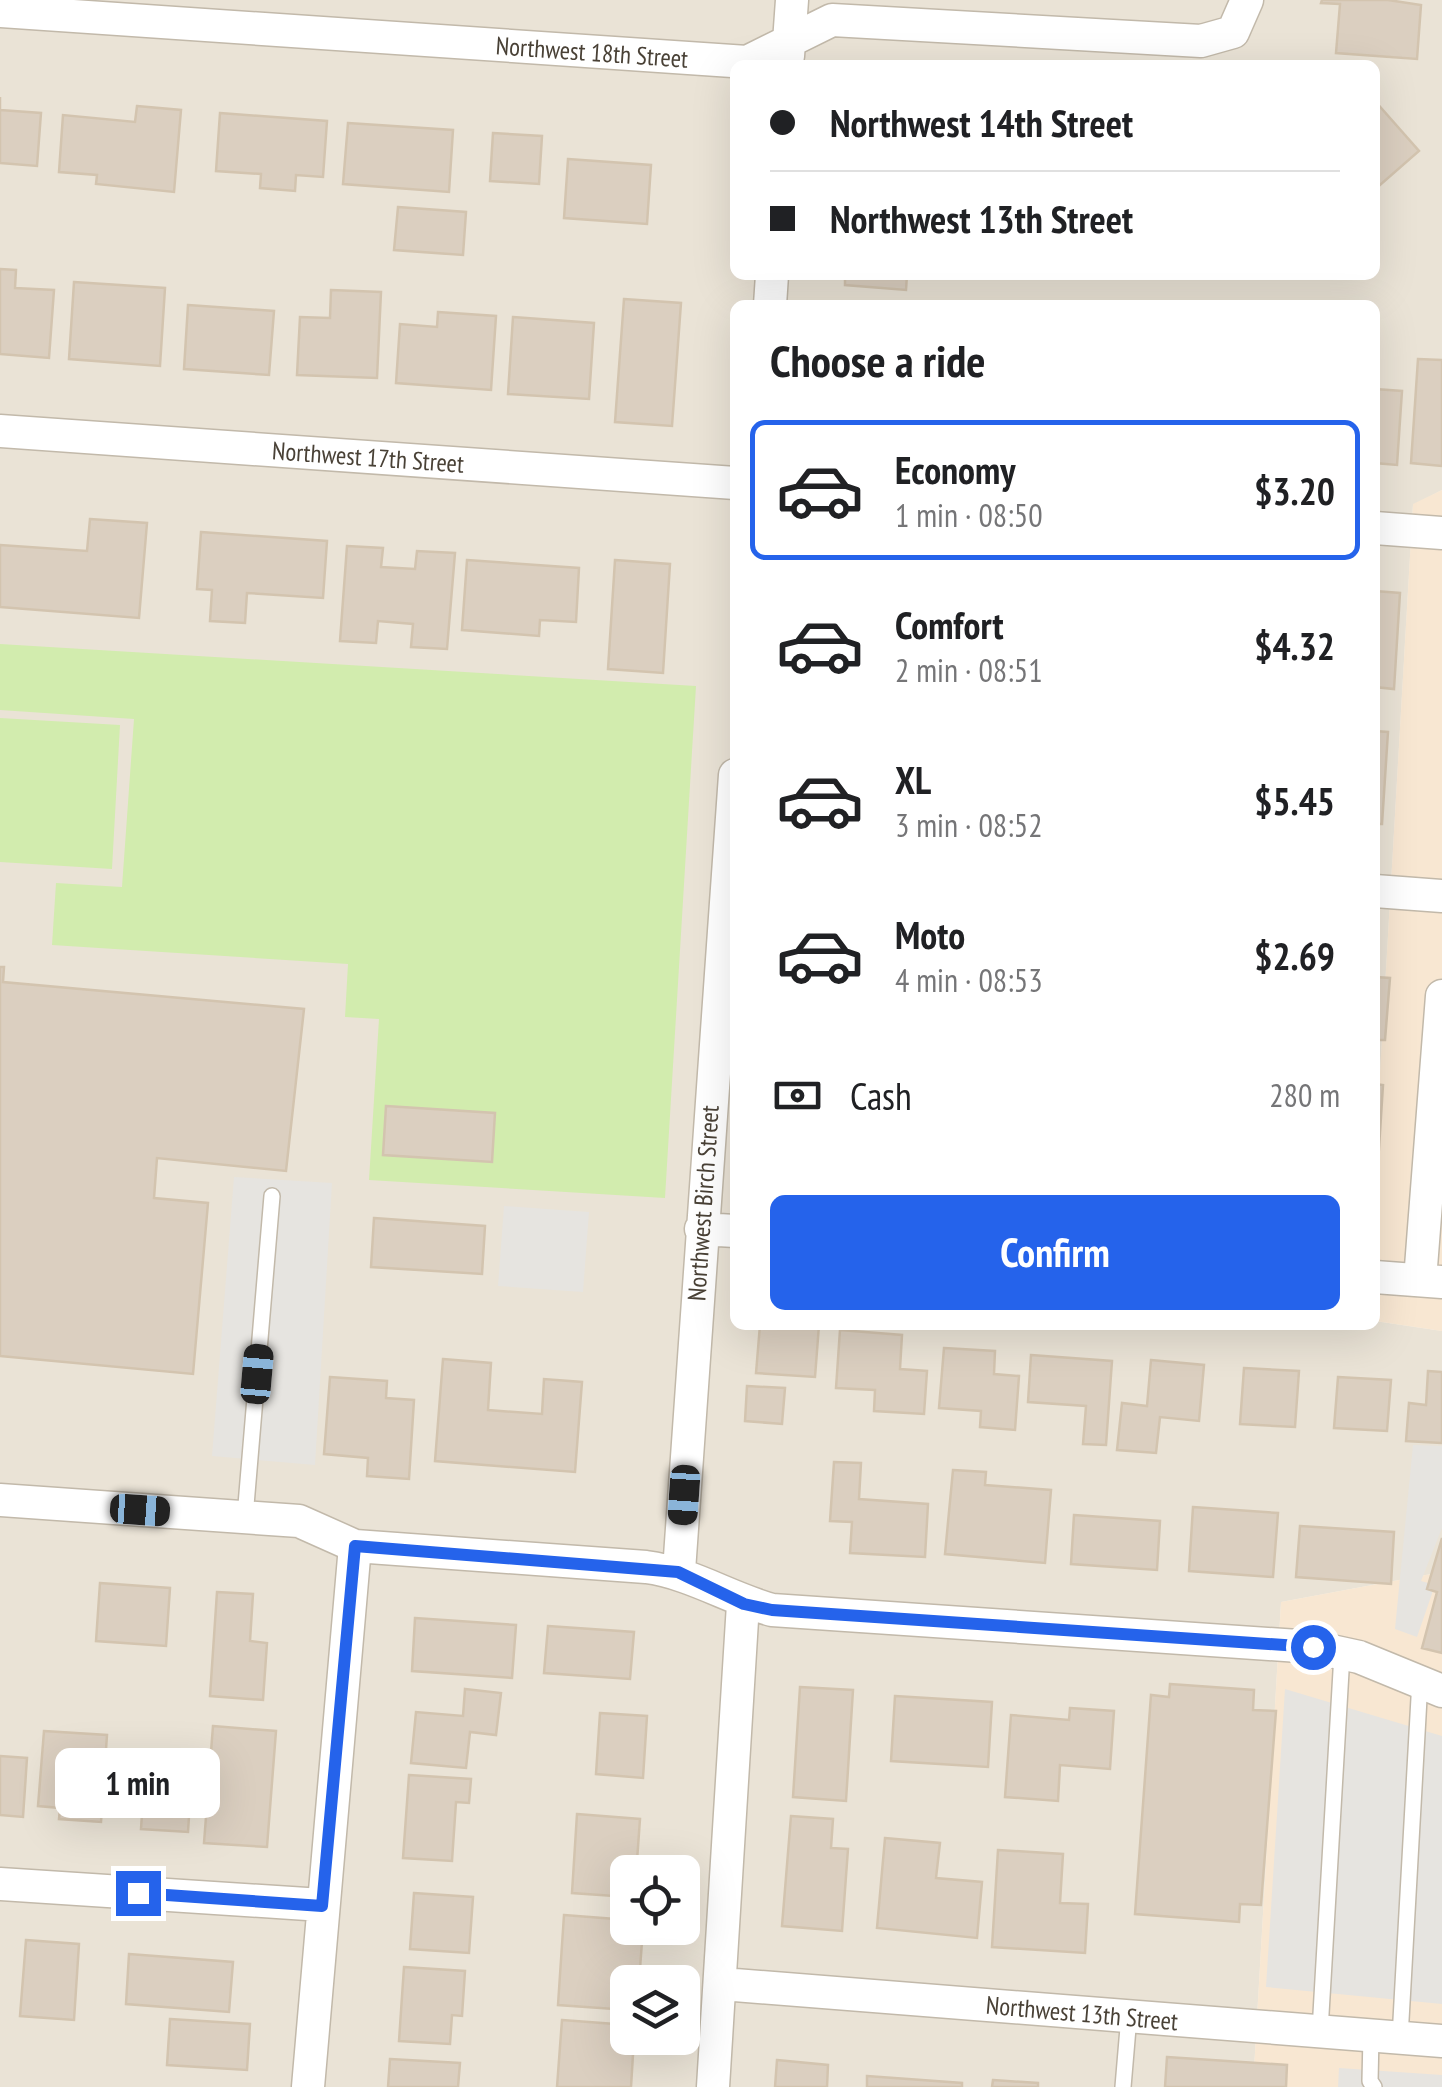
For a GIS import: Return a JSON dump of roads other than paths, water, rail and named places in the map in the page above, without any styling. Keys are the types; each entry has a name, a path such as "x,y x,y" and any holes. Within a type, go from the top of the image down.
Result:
{"street":[{"path":"788,52 792,0"},
{"name":"Northwest 18th Street","path":"755,60 788,52 832,20 1201,42 1233,32 1247,0"},
{"name":"Northwest 18th Street","path":"0,11 730,61"},
{"name":"Northwest 17th Street","path":"0,431 730,483"},
{"path":"1380,528 1442,533"},
{"name":"Northwest Birch Street","path":"678,1572 730,868"},
{"path":"1380,891 1442,896"},
{"path":"1380,1277 1431,1281 1442,996"},
{"path":"701,1228 730,1231"},
{"path":"0,1500 299,1521 355,1546 678,1572 744,1604 772,1610 1313,1647 1431,1686"},
{"path":"308,2087 355,1546"},
{"path":"713,2087 744,1604"},
{"path":"0,1884 322,1906"},
{"name":"Northwest 13th Street","path":"722,1984 1442,2041"}],"lane":[{"path":"245,1518 272,1196"},
{"path":"1320,2032 1342,1654"},
{"path":"1374,2087 1370,2081 1386,2037 1431,1686"},
{"path":"1123,2087 1129,2016"}]}
